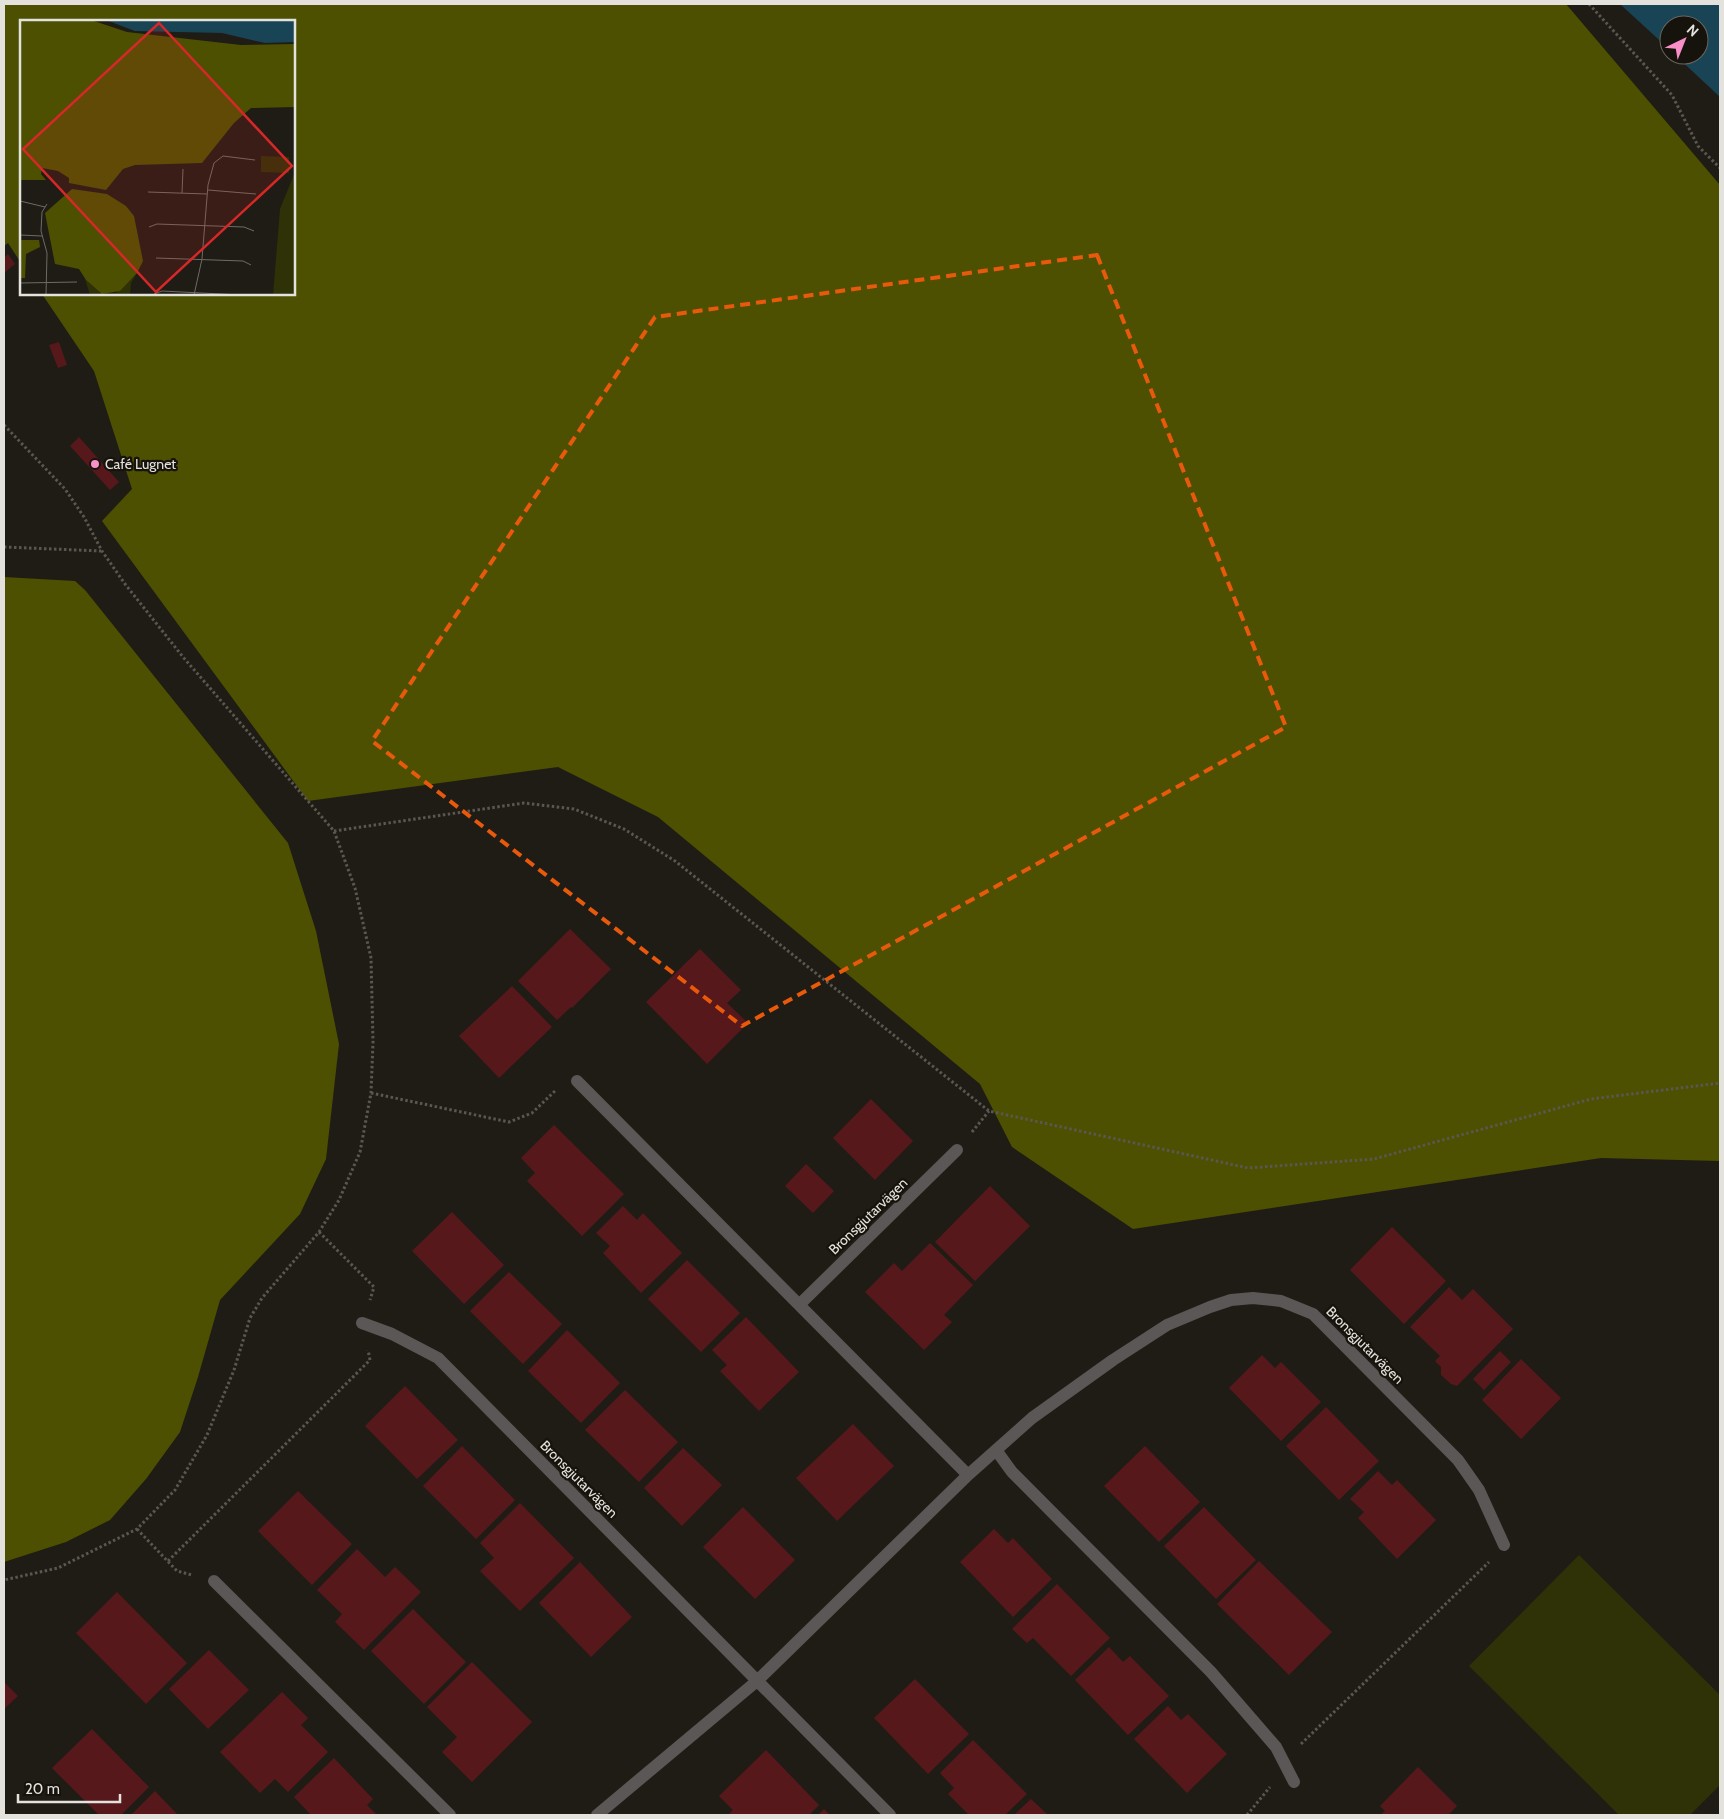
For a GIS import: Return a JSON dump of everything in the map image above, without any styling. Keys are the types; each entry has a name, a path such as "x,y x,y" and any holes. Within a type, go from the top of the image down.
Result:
{"street":[{"path":"577,1080 968,1476"},
{"name":"Bronsgjutarvägen","path":"800,1304 957,1150"},
{"name":"Bronsgjutarvägen","path":"597,1815 757,1681 968,1476 1032,1418 1113,1360 1167,1325 1231,1300 1253,1298 1281,1301 1313,1314 1458,1460 1479,1490 1504,1545"},
{"name":"Bronsgjutarvägen","path":"362,1323 392,1334 438,1358 890,1815"},
{"path":"996,1450 1012,1472 1211,1672 1276,1746 1294,1782"},
{"path":"214,1581 450,1815"}],"path":[{"path":"1589,4 1672,95 1698,146 1720,168"},
{"path":"4,426 65,488 84,517 102,551 125,584 183,657 334,831 354,888 371,958 373,1042 370,1093 360,1152 339,1200 320,1232 262,1298 250,1318 234,1370 207,1435 175,1490 137,1529 58,1568 4,1580"},
{"path":"4,547 102,551"},
{"path":"334,831 524,804 574,809 624,829 675,861 989,1111 1248,1168 1374,1159 1591,1099 1720,1083"},
{"path":"370,1093 509,1122 532,1113 558,1089 577,1080"},
{"path":"168,1561 370,1360 362,1323 374,1287 320,1232"},
{"path":"137,1529 178,1571 214,1581"},
{"path":"1247,1815 1286,1767 1296,1748 1486,1566 1504,1545"}],"highlighted area":[{"path":"1097,255 1286,727 742,1026 372,741 655,317"}],"shaded area":[{"path":"4,4 1566,4 1720,185 1720,1161 1601,1158 1133,1229 1012,1147 980,1084 658,817 558,767 308,801 102,521 132,489 94,371 43,295 295,295 295,20 20,20 20,261 8,243 4,246"},
{"path":"4,577 75,581 85,590 288,843 316,931 339,1044 326,1159 300,1214 220,1300 180,1432 146,1479 110,1520 66,1542 4,1562"},
{"path":"1579,1555 1720,1695 1720,1785 1690,1815 1619,1815 1469,1666"}],"water":[{"path":"1620,4 1720,4 1720,97 1686,65 1709,65 1709,15 1659,15 1659,40"}],"building":[{"path":"8,254 15,264 4,273 4,258"},
{"path":"59,342 67,365 58,368 49,345"},
{"name":"Café Lugnet","path":"79,437 119,482 110,490 70,446"},
{"path":"570,929 611,969 572,1008 557,1020 518,981"},
{"path":"700,949 741,990 727,1003 748,1023 707,1064 646,1002"},
{"path":"512,986 552,1027 499,1078 459,1036"},
{"path":"871,1099 913,1141 875,1180 833,1138"},
{"path":"554,1125 624,1194 582,1236 527,1181 535,1173 521,1158"},
{"path":"806,1164 834,1191 813,1213 785,1186"},
{"path":"990,1186 1030,1226 975,1281 935,1242"},
{"path":"623,1206 637,1220 643,1213 682,1253 641,1293 603,1253 610,1246 596,1233"},
{"path":"452,1212 504,1265 464,1304 412,1251"},
{"path":"1392,1227 1446,1281 1404,1324 1350,1270"},
{"path":"930,1243 973,1285 944,1315 952,1322 924,1350 865,1292 894,1263 902,1271"},
{"path":"687,1260 740,1313 701,1352 648,1299"},
{"path":"509,1272 562,1324 523,1364 470,1311"},
{"path":"1449,1287 1462,1300 1473,1289 1513,1329 1457,1386 1451,1384 1441,1375 1441,1367 1435,1361 1440,1356 1410,1327"},
{"path":"746,1317 799,1372 759,1411 720,1371 727,1365 712,1350"},
{"path":"567,1330 620,1383 581,1423 528,1371"},
{"path":"1500,1351 1511,1362 1484,1390 1473,1379"},
{"path":"1262,1355 1275,1368 1281,1362 1321,1402 1281,1441 1229,1388"},
{"path":"1521,1359 1561,1398 1521,1439 1482,1400"},
{"path":"405,1386 458,1440 417,1479 365,1426"},
{"path":"625,1390 678,1442 639,1482 585,1430"},
{"path":"1326,1407 1379,1461 1339,1500 1286,1446"},
{"path":"853,1424 894,1466 837,1521 796,1478"},
{"path":"462,1446 515,1500 476,1539 423,1486"},
{"path":"1145,1446 1200,1502 1159,1542 1104,1486"},
{"path":"683,1448 722,1485 682,1526 644,1488"},
{"path":"1378,1471 1392,1485 1397,1480 1436,1520 1397,1559 1358,1518 1364,1512 1350,1499"},
{"path":"298,1491 352,1544 312,1585 258,1531"},
{"path":"520,1503 574,1558 520,1611 480,1571 494,1558 480,1543"},
{"path":"743,1507 795,1560 755,1599 703,1547"},
{"path":"1204,1507 1256,1560 1216,1599 1164,1546"},
{"path":"994,1529 1008,1543 1013,1538 1052,1579 1013,1617 960,1562"},
{"path":"357,1549 385,1577 395,1567 421,1592 364,1650 335,1622 342,1614 317,1590"},
{"path":"1259,1561 1332,1632 1289,1675 1217,1604"},
{"path":"580,1562 632,1617 591,1657 539,1603"},
{"path":"1057,1584 1110,1638 1071,1676 1033,1638 1027,1643 1012,1629"},
{"path":"117,1592 187,1663 146,1704 76,1633"},
{"path":"413,1609 466,1662 424,1704 371,1651"},
{"path":"1109,1647 1123,1662 1130,1656 1169,1696 1128,1735 1075,1680"},
{"path":"209,1650 249,1690 208,1729 169,1689"},
{"path":"472,1662 532,1722 472,1782 442,1752 457,1737 427,1707"},
{"path":"915,1679 969,1734 928,1774 874,1718"},
{"path":"4,1682 18,1696 4,1709"},
{"path":"282,1692 308,1718 301,1725 328,1752 288,1792 275,1779 260,1793 220,1752"},
{"path":"1168,1706 1181,1720 1188,1714 1227,1754 1187,1793 1134,1739"},
{"path":"92,1729 149,1787 121,1815 99,1815 52,1768"},
{"path":"973,1740 1027,1794 1005,1815 969,1815 948,1794 954,1788 940,1773"},
{"path":"766,1750 819,1805 809,1815 728,1815 733,1810 719,1796"},
{"path":"334,1758 373,1799 367,1805 377,1815 311,1815 294,1797"},
{"path":"1418,1767 1457,1806 1448,1815 1380,1815 1385,1811 1380,1806"},
{"path":"155,1791 178,1815 131,1815"},
{"path":"1031,1799 1048,1815 1014,1815"},
{"path":"824,1809 830,1815 818,1815"}],"place":[{"name":"Café Lugnet","path":"95,464"}]}
